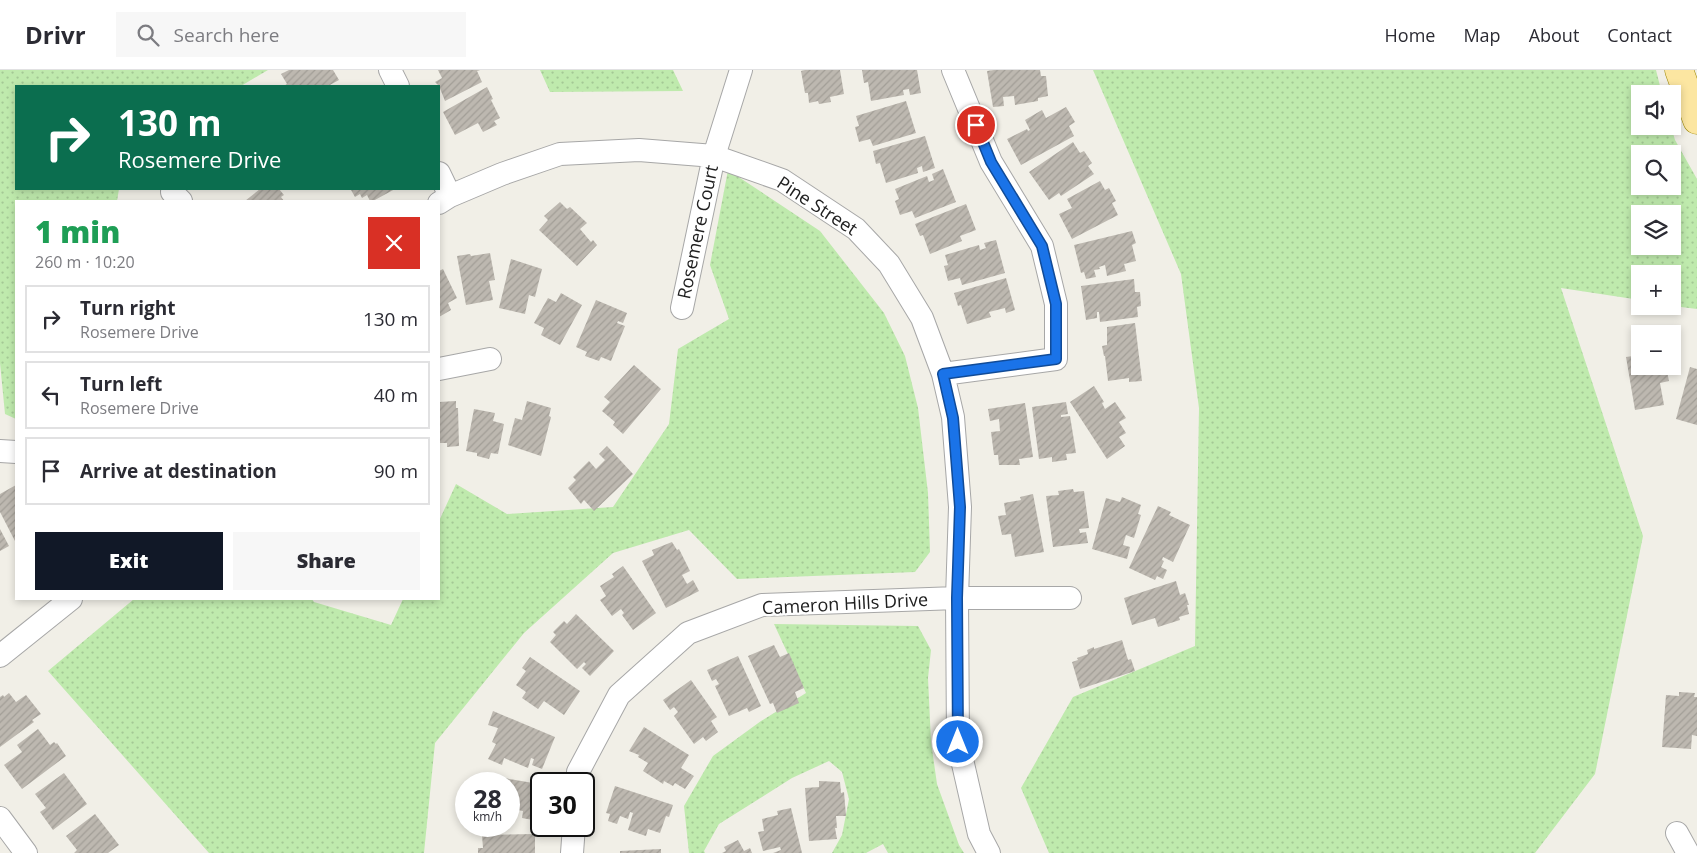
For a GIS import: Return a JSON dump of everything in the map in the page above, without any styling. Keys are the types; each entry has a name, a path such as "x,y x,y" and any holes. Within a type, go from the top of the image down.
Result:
{"main road":[{"path":"1679,70 1697,120"}],"street":[{"path":"390,70 398,85"},
{"name":"Rosemere Court","path":"682,308 714,156 741,70"},
{"path":"943,374 1056,359 1056,304 1042,246 991,162 953,70"},
{"name":"Pine Street","path":"444,200 502,174 560,154 638,150 714,156 782,180 856,229 889,264 922,318 943,374 953,418 960,507 957,598 958,742 979,834 989,853"},
{"path":"440,178 444,200"},
{"path":"440,369 490,359"},
{"path":"0,451 15,452"},
{"name":"Cameron Hills Drive","path":"578,772 619,695 688,633 762,605 957,598 1070,598"},
{"path":"0,656 70,600"},
{"path":"0,818 26,853"},
{"path":"1677,834 1688,853"},
{"path":"572,853 573,837"}],"green space":[{"path":"0,70 268,70 243,85 15,85 15,190 119,190 117,200 15,200 15,419 5,414 0,363"},
{"path":"540,70 673,70 683,91 550,92"},
{"path":"1093,70 1656,70 1660,85 1631,85 1631,135 1674,135 1678,145 1631,145 1631,195 1681,195 1681,151 1697,179 1697,309 1681,307 1681,265 1631,265 1631,299 1561,288 1643,536 1595,774 1535,853 1049,853 1021,788 1073,697 1195,646 1199,408 1181,274"},
{"path":"728,170 820,231 884,313 905,356 918,408 928,493 930,552 915,572 737,579 689,530 613,553 524,633 435,743 424,853 209,853 48,671 133,600 313,600 391,625 403,600 440,600 440,519 456,484 507,514 613,507 669,424 678,349 729,319 710,265"},
{"path":"774,624 918,626 931,650 928,678 931,742 937,784 959,845 964,853 888,853 883,844 866,853 832,853 842,835 849,799 842,772 829,761 792,778 719,824 704,851 705,853 689,853 684,806 713,756 761,721 806,693"}],"building":[{"path":"289,70 333,70 339,80 330,85 286,85 287,84 281,74"},
{"path":"438,70 480,70 477,71 482,82 445,101 440,85 435,82 442,78"},
{"path":"840,70 844,94 830,97 831,102 819,104 818,101 809,103 801,71"},
{"path":"862,70 917,70 921,93 910,95 909,89 903,90 904,95 871,101 868,82 864,83"},
{"path":"1040,70 1041,76 1046,76 1048,96 1038,98 1038,101 1015,105 1014,96 1003,97 1004,106 993,107 987,71"},
{"path":"487,87 500,118 494,121 497,125 483,132 478,123 455,135 443,112"},
{"path":"906,101 916,133 873,146 870,139 859,142 855,127 859,126 856,116"},
{"path":"1066,107 1075,122 1069,126 1074,136 1021,165 1007,139 1027,129 1028,131 1030,130 1025,120 1042,110 1046,118"},
{"path":"925,136 935,168 923,172 922,166 917,168 918,173 886,183 880,163 876,164 873,151"},
{"path":"1073,142 1080,153 1084,151 1092,163 1088,166 1094,174 1061,196 1059,193 1049,200 1029,172"},
{"path":"943,169 956,202 915,218 912,211 900,215 895,201 899,199 895,189 927,176 929,182 934,180 932,174"},
{"path":"1100,181 1105,190 1109,188 1116,201 1112,203 1118,215 1072,239 1059,214 1072,208 1067,199"},
{"path":"259,190 280,190 284,195 281,197 283,200 246,200"},
{"path":"351,190 393,190 375,200 370,200 367,195 362,198 360,194 355,197"},
{"path":"560,202 567,209 570,207 587,223 580,229 591,242 593,240 597,245 577,266 539,230 548,220 544,216"},
{"path":"966,204 976,230 960,236 962,241 930,254 923,235 920,236 915,224"},
{"path":"1132,231 1136,243 1132,245 1136,261 1124,264 1126,271 1107,276 1105,265 1099,267 1100,269 1094,270 1096,277 1086,279 1084,272 1081,273 1074,245"},
{"path":"996,240 1005,273 962,285 960,278 948,281 944,266 948,265 945,255 979,245 980,250 986,248 984,243"},
{"path":"490,253 495,280 489,281 493,300 466,305 457,256"},
{"path":"511,259 542,269 535,297 529,295 525,314 499,308"},
{"path":"443,269 457,298 448,303 451,310 440,316 440,270"},
{"path":"1006,278 1015,310 1006,313 1005,308 989,312 991,317 967,324 961,305 958,306 954,293"},
{"path":"1134,279 1135,292 1140,292 1141,306 1137,307 1138,317 1100,322 1099,312 1097,312 1097,318 1086,320 1081,286"},
{"path":"561,293 582,305 560,345 541,335 544,328 534,323 548,298 556,302"},
{"path":"596,300 627,313 623,323 618,321 617,323 625,326 611,361 601,357 599,361 585,356 587,352 576,347"},
{"path":"1135,323 1142,381 1129,382 1129,378 1108,381 1102,346 1107,345 1107,327"},
{"path":"1631,356 1631,375 1668,375 1669,381 1660,383 1664,405 1635,410 1626,357"},
{"path":"634,365 661,389 623,434 613,425 615,422 602,411 610,402 604,397"},
{"path":"1690,367 1697,369 1697,425 1676,419"},
{"path":"1094,386 1104,402 1102,403 1105,409 1115,402 1126,418 1119,422 1126,433 1119,437 1125,446 1107,459 1070,402"},
{"path":"456,401 456,408 458,408 459,446 447,447 447,443 440,443 440,402"},
{"path":"527,401 551,408 549,416 551,417 541,456 508,445 515,418 522,420"},
{"path":"1066,402 1068,414 1061,415 1061,417 1070,416 1076,453 1066,454 1067,460 1052,462 1052,457 1039,459 1032,407"},
{"path":"1025,403 1033,457 1019,459 1020,465 999,465 998,455 994,455 991,432 1000,431 999,419 990,421 988,409"},
{"path":"474,409 495,413 493,421 504,424 498,454 491,453 489,459 477,456 477,453 466,451"},
{"path":"607,446 633,474 594,511 584,500 581,504 568,488 576,480 573,477 589,461 596,469 605,460 599,454"},
{"path":"15,486 15,541 0,512 0,494"},
{"path":"1073,489 1074,492 1084,491 1089,528 1079,529 1080,533 1086,532 1088,543 1053,547 1046,496 1059,495 1058,491"},
{"path":"1033,494 1044,552 1015,557 1011,534 1002,535 998,516 1006,515 1004,503 1021,500 1020,497"},
{"path":"1122,497 1141,505 1138,514 1141,515 1134,538 1126,535 1123,545 1130,547 1127,559 1092,549 1106,498 1120,502"},
{"path":"1158,506 1171,512 1169,515 1190,525 1173,562 1163,557 1162,560 1164,561 1161,567 1167,570 1163,579 1157,576 1155,580 1129,568"},
{"path":"0,529 9,546 0,551"},
{"path":"672,542 677,550 679,549 690,571 682,575 687,584 693,580 699,591 666,608 642,561 654,555 652,550"},
{"path":"623,566 656,613 633,630 622,615 624,613 621,609 612,616 600,600 606,596 600,586 614,577 612,574"},
{"path":"1176,581 1180,595 1185,593 1189,605 1187,605 1189,614 1179,617 1180,620 1158,627 1155,618 1132,625 1124,598"},
{"path":"576,614 614,651 590,676 582,668 586,664 584,662 577,669 550,642 556,635 553,632 564,621 567,624"},
{"path":"1122,640 1128,660 1131,659 1135,671 1080,689 1072,662 1088,654 1087,650"},
{"path":"774,645 780,657 789,653 804,688 795,692 799,703 777,713 773,703 770,704 748,656"},
{"path":"738,656 761,706 749,712 747,708 729,716 715,686 719,684 716,679 712,681 707,670"},
{"path":"530,657 580,691 564,715 544,701 538,709 522,698 526,692 516,685 526,671 522,668"},
{"path":"691,680 717,717 711,721 718,732 706,741 703,737 694,744 674,716 678,712 674,707 670,710 663,700"},
{"path":"1679,692 1695,693 1694,697 1697,697 1697,736 1692,735 1691,749 1662,747 1666,695 1679,696"},
{"path":"9,693 16,702 26,695 41,714 32,720 34,722 0,747 0,697 3,695 4,697"},
{"path":"493,711 555,737 542,769 532,765 534,759 531,758 528,768 504,758 502,765 488,759 496,744 492,742 498,728 488,725"},
{"path":"644,727 689,755 681,768 694,776 685,789 675,783 673,786 664,781 663,784 643,771 648,763 638,757 639,755 629,751"},
{"path":"38,729 50,745 54,742 57,743 66,756 22,789 4,765 22,752 17,745"},
{"path":"64,773 87,804 53,830 40,812 46,808 35,794"},
{"path":"520,781 530,782 530,819 522,818 523,811 520,810"},
{"path":"819,781 840,782 841,793 844,792 846,816 836,816 837,828 835,828 837,839 809,841 805,788 819,787"},
{"path":"615,786 673,805 669,817 666,816 660,833 648,829 646,836 628,830 633,813 630,812 628,819 620,816 617,824 608,821 610,814 606,813"},
{"path":"791,808 802,853 773,853 781,850 780,847 763,851 758,832 764,831 762,819 778,815 777,811"},
{"path":"95,814 119,845 108,853 74,853 77,850 66,836"},
{"path":"520,834 530,834 530,837 535,837 535,853 478,853 478,848 483,848 482,837 520,837"},
{"path":"738,840 744,851 750,848 752,853 722,853 726,851 724,847"},
{"path":"661,849 661,853 620,853 620,851"}],"route":[{"path":"958,742 957,598 960,507 953,418 943,374 1056,359 1056,304 1042,246 991,162 976,125"}]}
